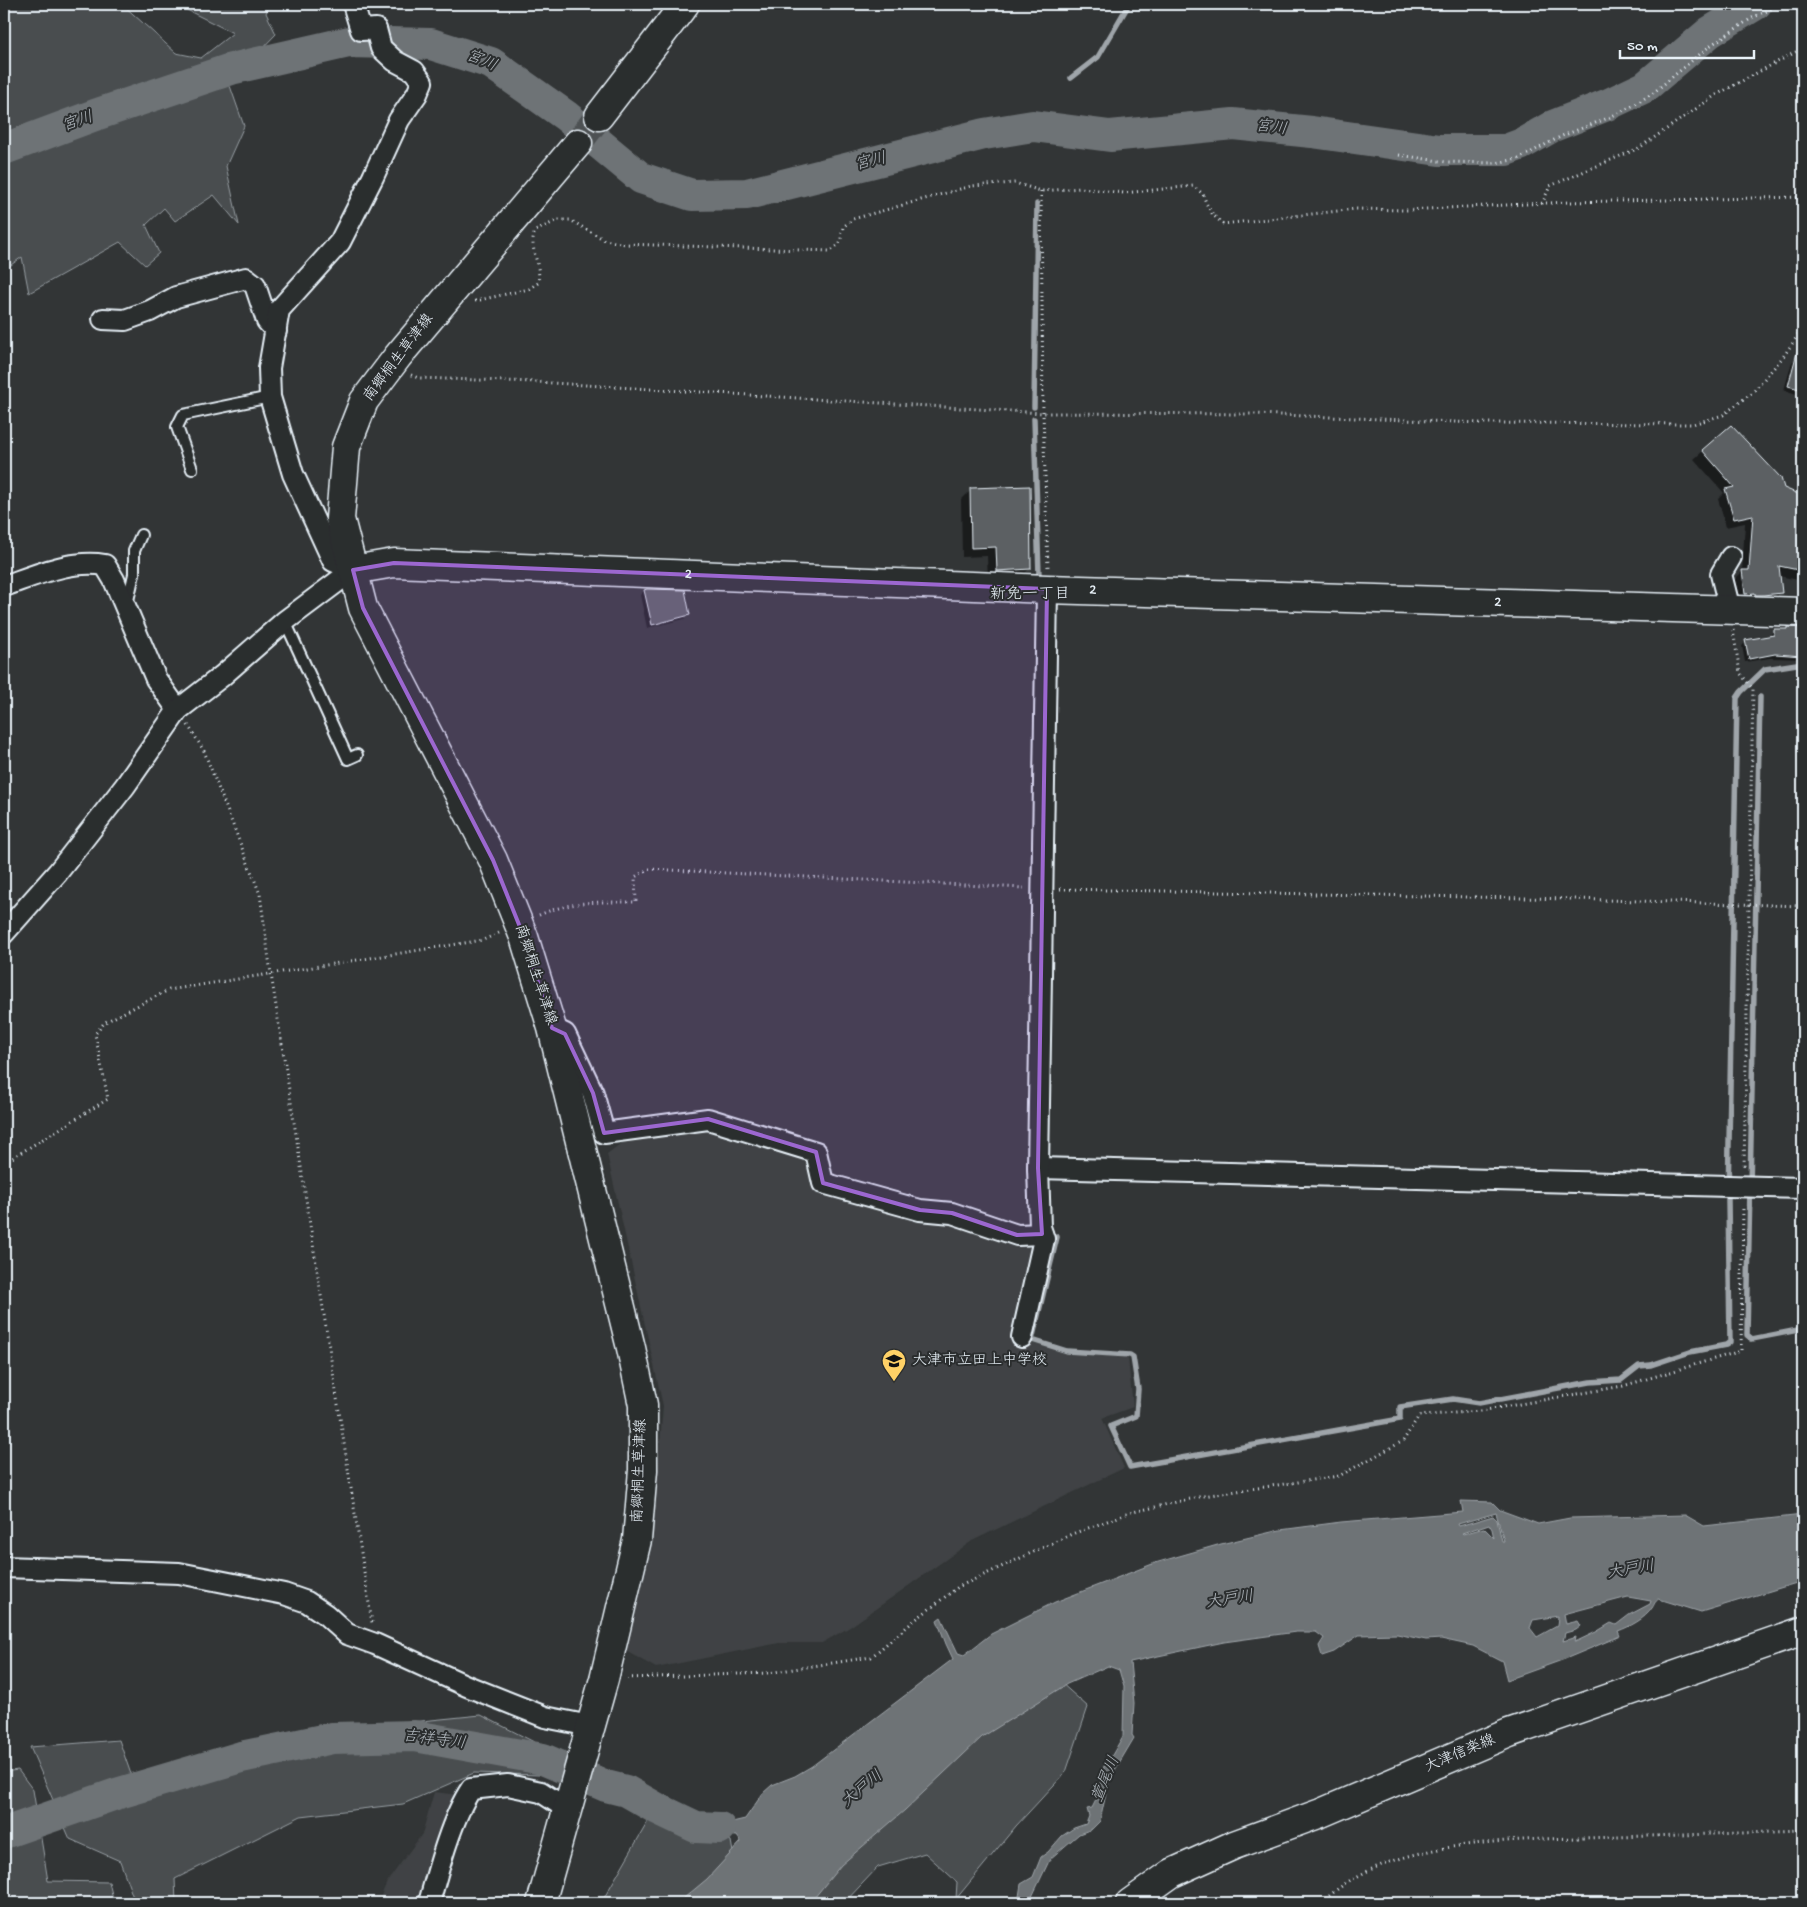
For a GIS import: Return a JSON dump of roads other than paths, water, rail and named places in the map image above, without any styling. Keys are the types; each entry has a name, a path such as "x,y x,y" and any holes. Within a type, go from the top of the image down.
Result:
{"main road":[{"path":"599,116 685,4"},
{"name":"南郷桐生草津線","path":"540,1903 604,1679 637,1540 643,1470 642,1405 630,1348 552,1028 519,924 493,860 363,608 340,518 346,447 364,402 449,295 578,143"},
{"name":"2","path":"353,570 394,563 1047,589 1803,612"},
{"name":"大津信楽線","path":"1130,1903 1172,1873 1234,1845 1321,1813 1509,1733 1803,1631"}],"street":[{"path":"4,933 58,872 125,786 178,710 222,676 285,621 353,570 332,561 293,474 270,397 269,368 279,310 340,242 400,120 422,82 414,71 395,61 381,48 376,29 361,30 353,4"},
{"path":"103,319 125,320 150,311 176,297 246,278 255,285 267,321 276,331"},
{"path":"1730,557 1721,574 1730,610"},
{"path":"4,586 60,567 92,563 105,565 114,580 156,680 178,710"},
{"path":"1022,1337 1044,1239 1040,1228 1038,1168 1047,589"},
{"path":"552,1028 565,1034 593,1093 604,1133 708,1119 816,1152 823,1183 920,1210 952,1213 1017,1235 1042,1234"},
{"path":"1038,1168 1803,1188"},
{"path":"4,1567 179,1573 247,1585 284,1594 307,1602 325,1614 347,1634 375,1644 467,1686 545,1717 590,1726"},
{"path":"429,1903 434,1883 462,1803 471,1789 508,1785 541,1792 568,1806"}],"lane":[{"path":"192,469 177,427 183,415 270,397"},
{"path":"126,610 134,574 134,551 141,535"},
{"path":"285,621 348,758 357,754"}],"water":[{"path":"1461,1501 1492,1502 1500,1510 1538,1524 1570,1518 1685,1515 1704,1526 1803,1515 1803,1581 1701,1612 1659,1599 1641,1619 1618,1631 1620,1636 1507,1680 1502,1661 1473,1646 1441,1639 1426,1640 1397,1634 1359,1635 1334,1652 1322,1656 1319,1646 1324,1638 1316,1632 1296,1632 1224,1642 1130,1662 1134,1703 1132,1735 1134,1738 1109,1780 1100,1821 1092,1829 1079,1834 1050,1859 1029,1903 1018,1903 1021,1884 1033,1877 1041,1857 1062,1836 1074,1828 1086,1824 1089,1816 1087,1809 1092,1808 1097,1798 1104,1766 1123,1736 1124,1687 1119,1670 1108,1666 1067,1684 982,1737 905,1810 841,1865 810,1903 678,1903 707,1879 741,1842 737,1836 704,1831 673,1818 703,1823 717,1820 728,1823 745,1819 763,1793 772,1785 795,1776 812,1766 953,1659 937,1620 941,1617 958,1653 964,1655 991,1634 1055,1602 1155,1563 1221,1544 1280,1530 1341,1522 1463,1512","holes":["1496,1513 1504,1541 1502,1541 1497,1520 1493,1516 1459,1526 1458,1524","1489,1524 1494,1538 1484,1528 1462,1533","1628,1597 1651,1601 1650,1604 1629,1615 1616,1625 1611,1623 1575,1642 1576,1637 1563,1641 1565,1633 1576,1630 1581,1626 1578,1621 1566,1624 1564,1614","1558,1616 1557,1626 1537,1637 1530,1628 1533,1620"]}],"waterway":[{"path":"1071,78 1098,57 1129,4"},
{"name":"宮川","path":"4,149 95,115 231,69 349,42 431,44 491,63 566,116 641,178 692,195 747,194 984,134 1033,126 1110,136 1233,124 1312,132 1439,150 1506,150 1522,144 1553,126 1609,104 1645,87 1710,32 1756,4"},
{"path":"1034,407 1037,204"},
{"path":"1034,419 1039,575"},
{"path":"1057,1237 1032,1340 1067,1351 1130,1355 1133,1357 1138,1389 1136,1416 1111,1426 1130,1467 1400,1419 1400,1407 1453,1399 1479,1403 1590,1382 1621,1380 1639,1366 1651,1365 1690,1352 1726,1345 1730,1342 1728,1199 1737,698 1765,669 1803,663"},
{"path":"1760,697 1747,1335 1752,1339 1803,1329"},
{"name":"吉祥寺川","path":"4,1833 116,1794 241,1757 332,1738 415,1736 543,1759 606,1786 626,1791 696,1827 720,1828"}],"tunnel":[{"path":"578,143 599,116"}],"place":[{"name":"大津市立田上中学校","path":"894,1382"}],"district":[{"name":"新免一丁目","path":"1030,595"}],"water label":[{"name":"大戸川","path":"1631,1571"},
{"name":"大戸川","path":"1230,1601"},
{"name":"萱尾川","path":"1107,1780"},
{"name":"大戸川","path":"863,1790"}]}
